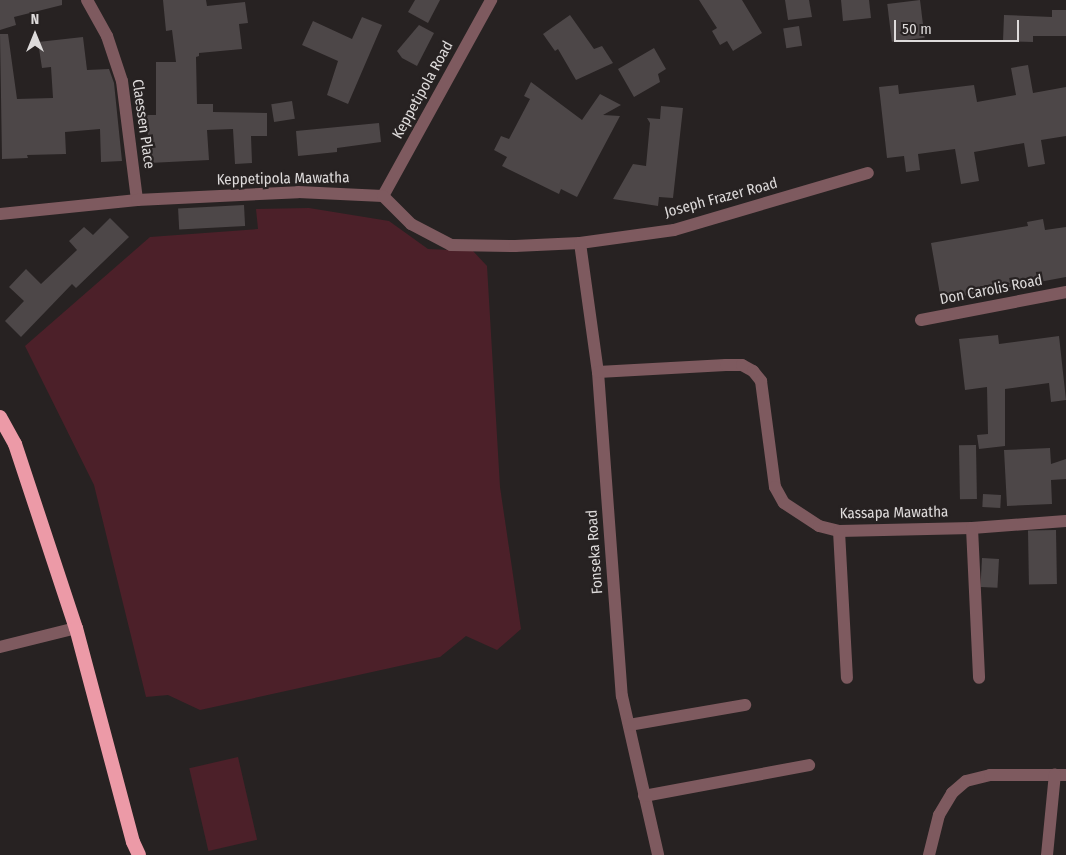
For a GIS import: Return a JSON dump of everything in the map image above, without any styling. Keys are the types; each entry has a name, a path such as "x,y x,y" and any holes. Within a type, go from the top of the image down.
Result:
{"highway":[{"path":"0,417 15,444 76,628 133,842 139,855"}],"street":[{"name":"Claessen Place","path":"87,0 107,36 122,81 137,200"},
{"name":"Keppetipola Road","path":"383,196 491,0"},
{"name":"Joseph Frazer Road","path":"580,243 674,230 868,173"},
{"name":"Keppetipola Mawatha","path":"0,214 137,200 298,192 383,196"},
{"path":"383,196 411,224 451,245 515,246 580,243"},
{"name":"Fonseka Road","path":"580,243 598,372 622,696 658,855"},
{"name":"Don Carolis Road","path":"922,320 1066,292"},
{"name":"Kassapa Mawatha","path":"598,372 726,365 742,365 753,370 761,381 774,487 784,504 819,526 839,531 972,528 1066,521"},
{"path":"972,528 979,678"},
{"path":"839,531 847,678"},
{"path":"0,647 76,628"},
{"path":"629,725 745,705"},
{"path":"644,796 810,765"},
{"path":"928,855 940,815 952,793 966,781 990,775 1061,774 1047,855"}],"shaded area":[{"path":"309,208 389,221 428,249 473,251 487,266 500,487 521,629 497,650 466,636 440,657 200,710 168,695 146,697 94,485 25,346 150,237 258,229 256,209"},
{"path":"238,757 257,840 208,851 189,768"}],"building":[{"path":"0,0 62,0 62,5 14,17 16,25 0,30"},
{"path":"163,0 206,0 207,6 245,2 248,23 239,24 242,49 199,53 199,56 196,57 197,104 213,104 213,112 267,113 267,136 251,136 252,163 235,164 233,129 207,130 209,160 149,163 147,115 156,115 156,62 176,62 172,30 166,31"},
{"path":"415,0 440,0 428,23 408,12"},
{"path":"699,0 742,0 762,33 733,51 727,41 720,45 712,31 717,28"},
{"path":"785,0 809,0 812,17 788,20"},
{"path":"841,0 869,0 871,18 843,21"},
{"path":"920,0 925,38 892,42 887,4"},
{"path":"1052,10 1066,10 1066,36 1033,36 1033,42 1003,41 1004,15 1052,17"},
{"path":"570,15 594,49 602,46 613,63 576,80 558,49 555,51 543,34"},
{"path":"362,17 382,25 348,104 327,95 338,61 302,45 313,21 352,39"},
{"path":"419,25 434,33 417,66 402,58 397,51"},
{"path":"799,26 802,46 786,48 783,29"},
{"path":"0,34 8,34 17,99 53,98 51,67 42,68 38,42 83,37 87,70 109,69 114,83 122,161 101,162 100,129 65,132 66,154 27,155 28,158 2,159"},
{"path":"654,48 666,69 658,74 660,82 634,97 618,69"},
{"path":"1028,65 1033,93 1066,87 1066,136 1041,140 1045,164 1028,167 1024,143 974,152 979,181 961,184 955,149 918,154 920,170 906,172 904,156 887,158 879,87 898,85 899,94 974,85 977,102 1016,95 1011,68"},
{"path":"531,82 582,120 600,94 621,105 603,115 620,116 577,197 561,189 559,194 502,166 507,157 494,150 501,136 509,139 530,99 524,96"},
{"path":"292,101 295,119 274,122 271,104"},
{"path":"661,106 683,108 673,198 659,197 658,206 613,199 633,164 646,166 650,123 647,118 660,119"},
{"path":"379,123 381,142 337,148 337,152 298,156 296,131"},
{"path":"244,205 245,226 179,229 178,208"},
{"path":"110,218 129,237 76,288 72,284 21,337 5,321 24,301 9,287 26,269 41,284 77,250 69,241 84,227 93,235"},
{"path":"1043,219 1045,230 1066,227 1066,277 941,300 931,243 1028,226 1027,222"},
{"path":"998,335 999,344 1059,336 1066,400 1051,402 1049,383 1005,389 1005,446 979,449 977,435 988,434 987,387 965,390 959,339"},
{"path":"959,445 976,445 977,499 960,499"},
{"path":"1050,448 1051,464 1066,459 1066,479 1051,480 1052,504 1007,506 1004,450"},
{"path":"983,494 1001,495 1000,508 982,507"},
{"path":"1028,530 1056,530 1057,584 1029,584"},
{"path":"982,558 999,559 997,588 980,587"}]}
